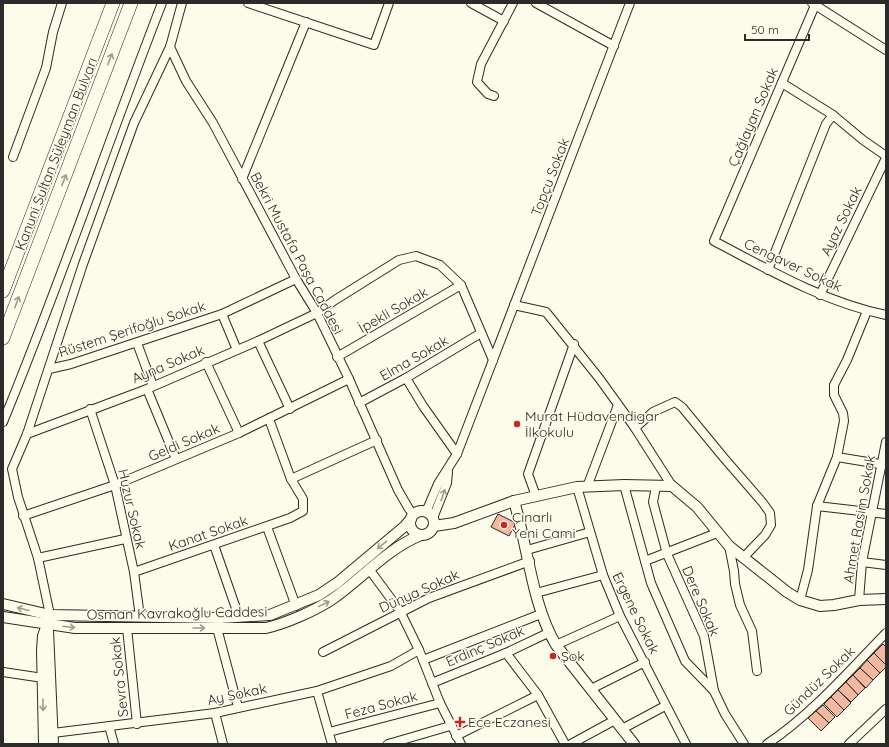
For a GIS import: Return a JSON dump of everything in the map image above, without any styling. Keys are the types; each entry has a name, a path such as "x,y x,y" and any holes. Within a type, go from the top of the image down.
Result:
{"highway":[{"name":"Kanuni Sultan Süleyman Bulvarı","path":"3,291 113,3"},
{"name":"Kanuni Sultan Süleyman Bulvarı","path":"3,338 131,3"}],"street":[{"path":"13,157 46,68 53,32 62,3"},
{"path":"3,422 55,294 105,152 162,3"},
{"path":"53,744 48,620 38,558 23,516 12,469 28,434 83,264 134,123 170,47 182,3"},
{"path":"248,3 374,45 389,3"},
{"path":"471,3 504,21"},
{"path":"494,96 488,94 477,82 481,64 513,3"},
{"path":"536,3 614,46"},
{"name":"Topçu Sokak","path":"431,519 447,483 448,471 457,454 630,3"},
{"path":"814,4 886,50"},
{"name":"Çağlayan Sokak","path":"714,241 782,83 814,4"},
{"path":"242,179 306,22"},
{"name":"Bekri Mustafa Paşa Caddesi","path":"170,47 186,81 213,123 296,279 317,313 337,357 349,378 398,490 413,517"},
{"path":"782,83 833,115 886,157"},
{"path":"768,270 826,124 833,115"},
{"name":"Ayaz Sokak","path":"820,295 886,157"},
{"name":"Cengaver Sokak","path":"714,241 768,270 820,295 867,311 886,314"},
{"name":"Ayna Sokak","path":"28,434 150,387 258,341 317,313 398,260 416,256 440,265 461,285"},
{"name":"Rüstem Şerifoğlu Sokak","path":"49,369 71,364 222,314 296,279"},
{"path":"461,285 493,360"},
{"name":"İpekli Sokak","path":"337,357 461,285"},
{"path":"514,305 546,312 574,344 634,428 672,486 697,507 729,546 743,558 787,592 800,600 820,606 859,600 886,599"},
{"path":"800,600 808,570 817,506 837,457 844,421 843,414 834,395 834,385 847,360 867,311"},
{"name":"Rüstem Şerifoğlu Sokak","path":"222,314 237,350"},
{"name":"Elma Sokak","path":"359,403 406,378 481,334"},
{"path":"258,341 290,409"},
{"path":"137,343 150,387 176,459"},
{"path":"536,496 528,474 574,344"},
{"path":"206,362 240,433"},
{"name":"Geldi Sokak","path":"23,516 115,485 240,433 349,378"},
{"path":"406,378 422,406 457,454"},
{"path":"634,428 653,412 676,402 682,407 763,502 770,514 772,524 765,535 743,558"},
{"path":"582,487 618,405"},
{"name":"Huzur Sokak","path":"90,409 115,485 134,572 140,617"},
{"path":"269,419 291,479 377,440"},
{"name":"Ahmet Rasim Sokak","path":"859,600 862,562 883,465 886,442"},
{"path":"837,457 883,465"},
{"name":"Kanat Sokak","path":"134,572 267,527 303,511 303,499 291,479"},
{"path":"624,485 651,583 685,661 714,691"},
{"name":"Osman Kavrakoğlu Caddesi","path":"3,617 48,620 140,617 239,617 270,615 296,606 319,594 337,582 420,512 431,519 454,523 514,502 582,487 624,485 656,487 672,486"},
{"name":"Ergene Sokak","path":"582,487 590,532 602,575 620,616 645,662 665,706 686,744"},
{"name":"Dere Sokak","path":"656,487 653,502 667,554 704,636 714,691 725,714 744,744"},
{"path":"514,502 530,561 541,614 548,632 556,645 634,744"},
{"path":"817,506 886,514"},
{"path":"413,517 412,530 421,535"},
{"name":"Osman Kavrakoğlu Caddesi","path":"3,604 75,628 266,628 279,625 331,600 408,540 430,532 431,519"},
{"path":"267,527 296,606"},
{"path":"527,550 590,532"},
{"path":"645,561 667,554 718,533"},
{"path":"38,558 126,539"},
{"path":"214,545 239,617"},
{"path":"729,546 734,571 734,584 740,605 752,631 757,671"},
{"name":"Dünya Sokak","path":"323,652 400,611 429,598 530,561"},
{"path":"862,562 886,565"},
{"path":"369,569 400,611 419,650 450,726 461,744"},
{"path":"536,593 602,575"},
{"path":"423,660 541,614"},
{"path":"556,645 620,616"},
{"path":"44,744 42,678 43,636 48,620"},
{"name":"Sevra Sokak","path":"127,628 137,724"},
{"path":"217,628 238,707"},
{"name":"Erdinç Sokak","path":"432,683 506,653 548,632"},
{"name":"Gündüz Sokak","path":"767,744 778,737 825,696 886,633"},
{"name":"Ay Sokak","path":"53,733 137,724 215,713 317,691 391,666 419,650"},
{"path":"506,653 538,695 565,744"},
{"path":"591,689 645,662"},
{"path":"3,672 42,678"},
{"path":"317,691 332,744"},
{"path":"456,736 538,695"},
{"name":"Feza Sokak","path":"329,732 440,703"},
{"path":"622,728 665,706"},
{"path":"849,744 886,709"},
{"path":"215,713 223,744"},
{"path":"571,744 615,720"},
{"name":"Sevra Sokak","path":"109,726 114,744"},
{"path":"388,744 450,726"}],"building":[{"name":"Çınarlı Yeni Cami","path":"498,514 516,523 509,536 491,527"},
{"path":"883,644 886,647 886,665 874,653"},
{"path":"874,653 886,665 880,673 867,660"},
{"path":"867,660 880,673 873,680 860,668"},
{"path":"860,668 873,680 866,688 853,675"},
{"path":"853,675 865,688 858,695 846,682"},
{"path":"846,682 858,695 851,702 838,690"},
{"path":"838,690 851,703 844,710 831,697"},
{"path":"831,697 844,710 837,717 824,704"},
{"path":"823,705 835,717 829,723 816,711"},
{"path":"816,711 829,723 821,731 808,718"}],"place":[{"name":"Murat Hüdavendigar İlkokulu","path":"517,424"},
{"name":"Çınarlı Yeni Cami","path":"504,525"},
{"name":"Şok","path":"553,656"},
{"name":"Ece Eczanesi","path":"460,722"}]}
